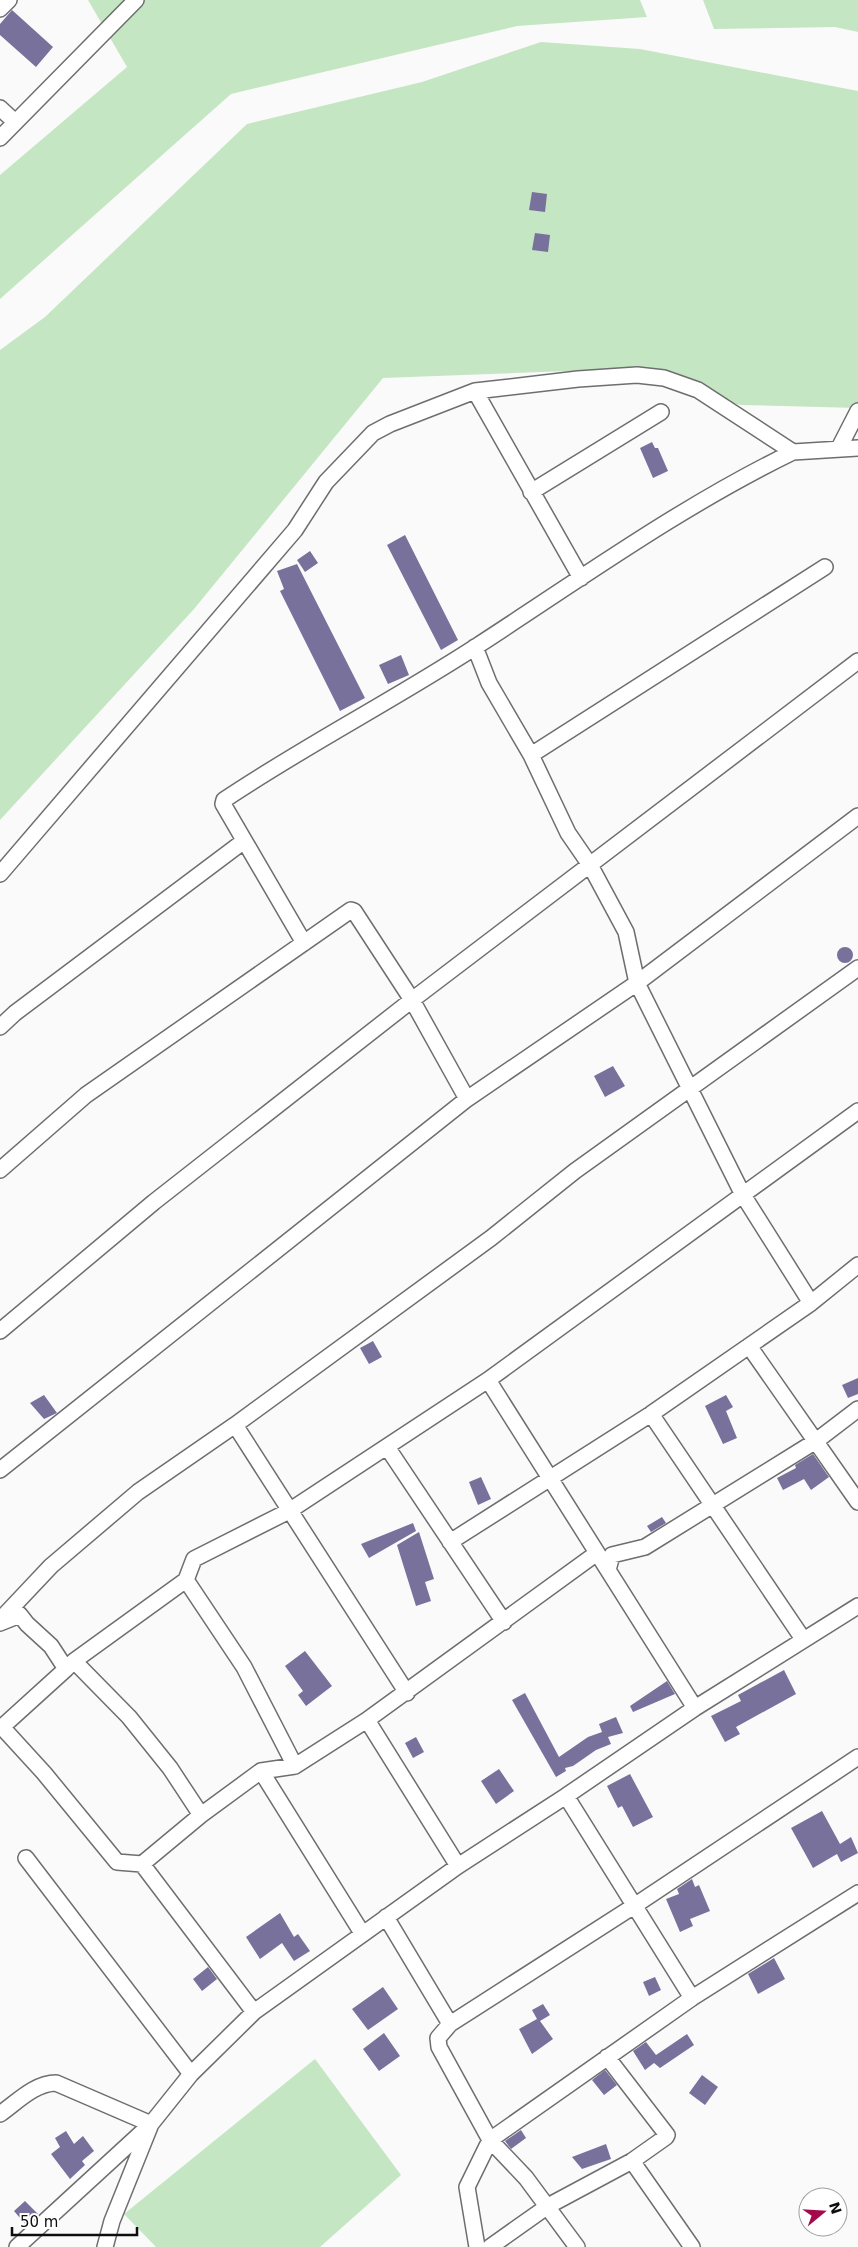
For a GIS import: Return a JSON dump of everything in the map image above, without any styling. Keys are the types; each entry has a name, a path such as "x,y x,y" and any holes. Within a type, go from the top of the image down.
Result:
{"street":[{"path":"0,8 9,0"},
{"path":"0,138 136,0"},
{"path":"0,108 15,122"},
{"path":"0,874 295,530 326,482 373,434 390,424 475,391 560,380 637,375 664,378 698,390 793,452"},
{"path":"475,391 580,578"},
{"path":"839,448 858,411"},
{"path":"531,492 661,412"},
{"path":"304,943 223,804 224,800 475,647 580,578 738,480 793,452 858,448"},
{"path":"531,755 825,567"},
{"path":"475,647 489,683 531,755 568,833 590,865 626,932 637,983 743,1195 811,1303"},
{"path":"0,1331 154,1202 412,1000 858,661"},
{"path":"0,1470 468,1099 637,983 858,816"},
{"path":"0,1027 15,1013 244,841"},
{"path":"0,1170 10,1159 86,1095 353,910 412,1000 468,1099"},
{"path":"0,1622 52,1566 138,1492 235,1425 491,1238 575,1171 858,968"},
{"path":"597,1554 407,1693 367,1720 295,1766 261,1771 201,1815 142,1864 117,1862 44,1773 2,1727 70,1665 186,1580 194,1559 289,1512 488,1380 858,1111"},
{"path":"450,1542 651,1414 811,1303 856,1269"},
{"path":"750,1346 858,1502"},
{"path":"488,1380 695,1708"},
{"path":"608,1570 612,1555 644,1547 816,1441 858,1409"},
{"path":"651,1414 803,1639"},
{"path":"235,1425 289,1512 407,1693"},
{"path":"387,1447 504,1622"},
{"path":"186,1580 244,1667 295,1766"},
{"path":"17,2247 152,2124 190,2074 254,2012 458,1866 566,1796 695,1708 858,1606"},
{"path":"0,1622 20,1615 70,1665 129,1717 170,1768 201,1815"},
{"path":"367,1720 458,1866"},
{"path":"577,2247 526,2178 490,2140 439,2047 438,2038 450,2024 634,1906 858,1757"},
{"path":"261,1771 362,1933"},
{"path":"566,1796 692,1998"},
{"path":"26,1858 190,2074"},
{"path":"142,1864 254,2012"},
{"path":"477,2247 467,2186 490,2140 692,1998 858,1893"},
{"path":"386,1916 450,2024"},
{"path":"490,2247 548,2206 632,2161 667,2135 607,2057"},
{"path":"0,2114 37,2088 47,2083 56,2083 152,2124"},
{"path":"105,2247 112,2221 152,2124"},
{"path":"632,2161 692,2247"}],"green space":[{"path":"88,0 640,0 647,17 517,26 231,94 0,299 0,175 127,67"},
{"path":"703,0 858,0 858,32 835,27 714,29"},
{"path":"541,42 640,49 858,91 858,408 741,405 594,370 383,378 194,609 0,820 0,350 45,317 247,124 422,82"},
{"path":"315,2059 401,2175 320,2247 156,2247 124,2214"}],"building":[{"path":"12,10 53,47 36,67 0,35 0,24"},
{"path":"532,192 547,194 545,212 529,210"},
{"path":"535,233 550,235 548,252 532,250"},
{"path":"652,442 655,448 658,448 668,471 653,478 640,448"},
{"path":"405,535 458,640 441,650 387,545"},
{"path":"310,551 318,563 305,572 297,560"},
{"path":"297,564 365,698 340,711 280,591 284,589 277,571"},
{"path":"401,655 409,675 388,684 379,665"},
{"path":"842,947 848,947 853,952 851,961 842,963 837,958 837,952"},
{"path":"613,1066 625,1086 605,1097 594,1076"},
{"path":"373,1341 382,1357 369,1364 360,1348"},
{"path":"858,1378 858,1394 848,1398 842,1385"},
{"path":"44,1395 57,1413 44,1419 30,1403"},
{"path":"726,1395 733,1407 726,1411 737,1438 723,1444 705,1406"},
{"path":"813,1454 829,1477 811,1490 804,1479 783,1490 777,1478 796,1468 795,1465"},
{"path":"481,1477 491,1499 478,1505 469,1482"},
{"path":"662,1517 666,1523 651,1532 647,1526"},
{"path":"413,1523 416,1531 369,1558 361,1544"},
{"path":"419,1532 434,1579 425,1582 431,1601 416,1606 397,1545"},
{"path":"305,1651 332,1686 306,1706 298,1695 303,1691 285,1666"},
{"path":"784,1670 796,1694 736,1727 740,1734 725,1742 711,1716 741,1701 738,1695"},
{"path":"667,1681 675,1694 633,1712 630,1706"},
{"path":"525,1693 559,1757 588,1737 602,1732 599,1724 616,1717 623,1733 608,1737 611,1744 596,1750 573,1766 565,1768 566,1771 556,1777 512,1700"},
{"path":"416,1737 424,1752 413,1758 405,1743"},
{"path":"499,1769 514,1791 496,1804 481,1781"},
{"path":"630,1774 653,1817 633,1827 622,1806 618,1808 607,1786"},
{"path":"822,1811 840,1844 851,1837 858,1853 841,1862 837,1854 813,1868 791,1828"},
{"path":"692,1879 695,1887 699,1885 710,1911 690,1919 693,1926 680,1932 666,1899 679,1894 677,1889"},
{"path":"280,1913 294,1937 298,1934 310,1951 294,1961 282,1943 260,1959 246,1937"},
{"path":"774,1958 785,1979 758,1994 748,1974"},
{"path":"208,1967 217,1979 202,1991 193,1979"},
{"path":"655,1977 661,1990 649,1996 643,1982"},
{"path":"383,1987 398,2009 368,2030 352,2009"},
{"path":"543,2004 550,2015 540,2021 553,2039 532,2054 519,2029 537,2019 532,2010"},
{"path":"384,2033 400,2056 379,2071 363,2049"},
{"path":"687,2034 694,2045 660,2068 654,2063 645,2070 633,2051 646,2042 656,2055"},
{"path":"605,2070 617,2085 604,2095 592,2080"},
{"path":"702,2075 718,2087 705,2105 689,2093"},
{"path":"521,2130 526,2138 511,2149 505,2141"},
{"path":"66,2131 74,2144 83,2136 94,2151 82,2161 85,2165 70,2179 51,2154 60,2147 55,2138"},
{"path":"606,2144 611,2159 582,2169 572,2157"},
{"path":"25,2201 38,2214 26,2225 14,2211"}]}
